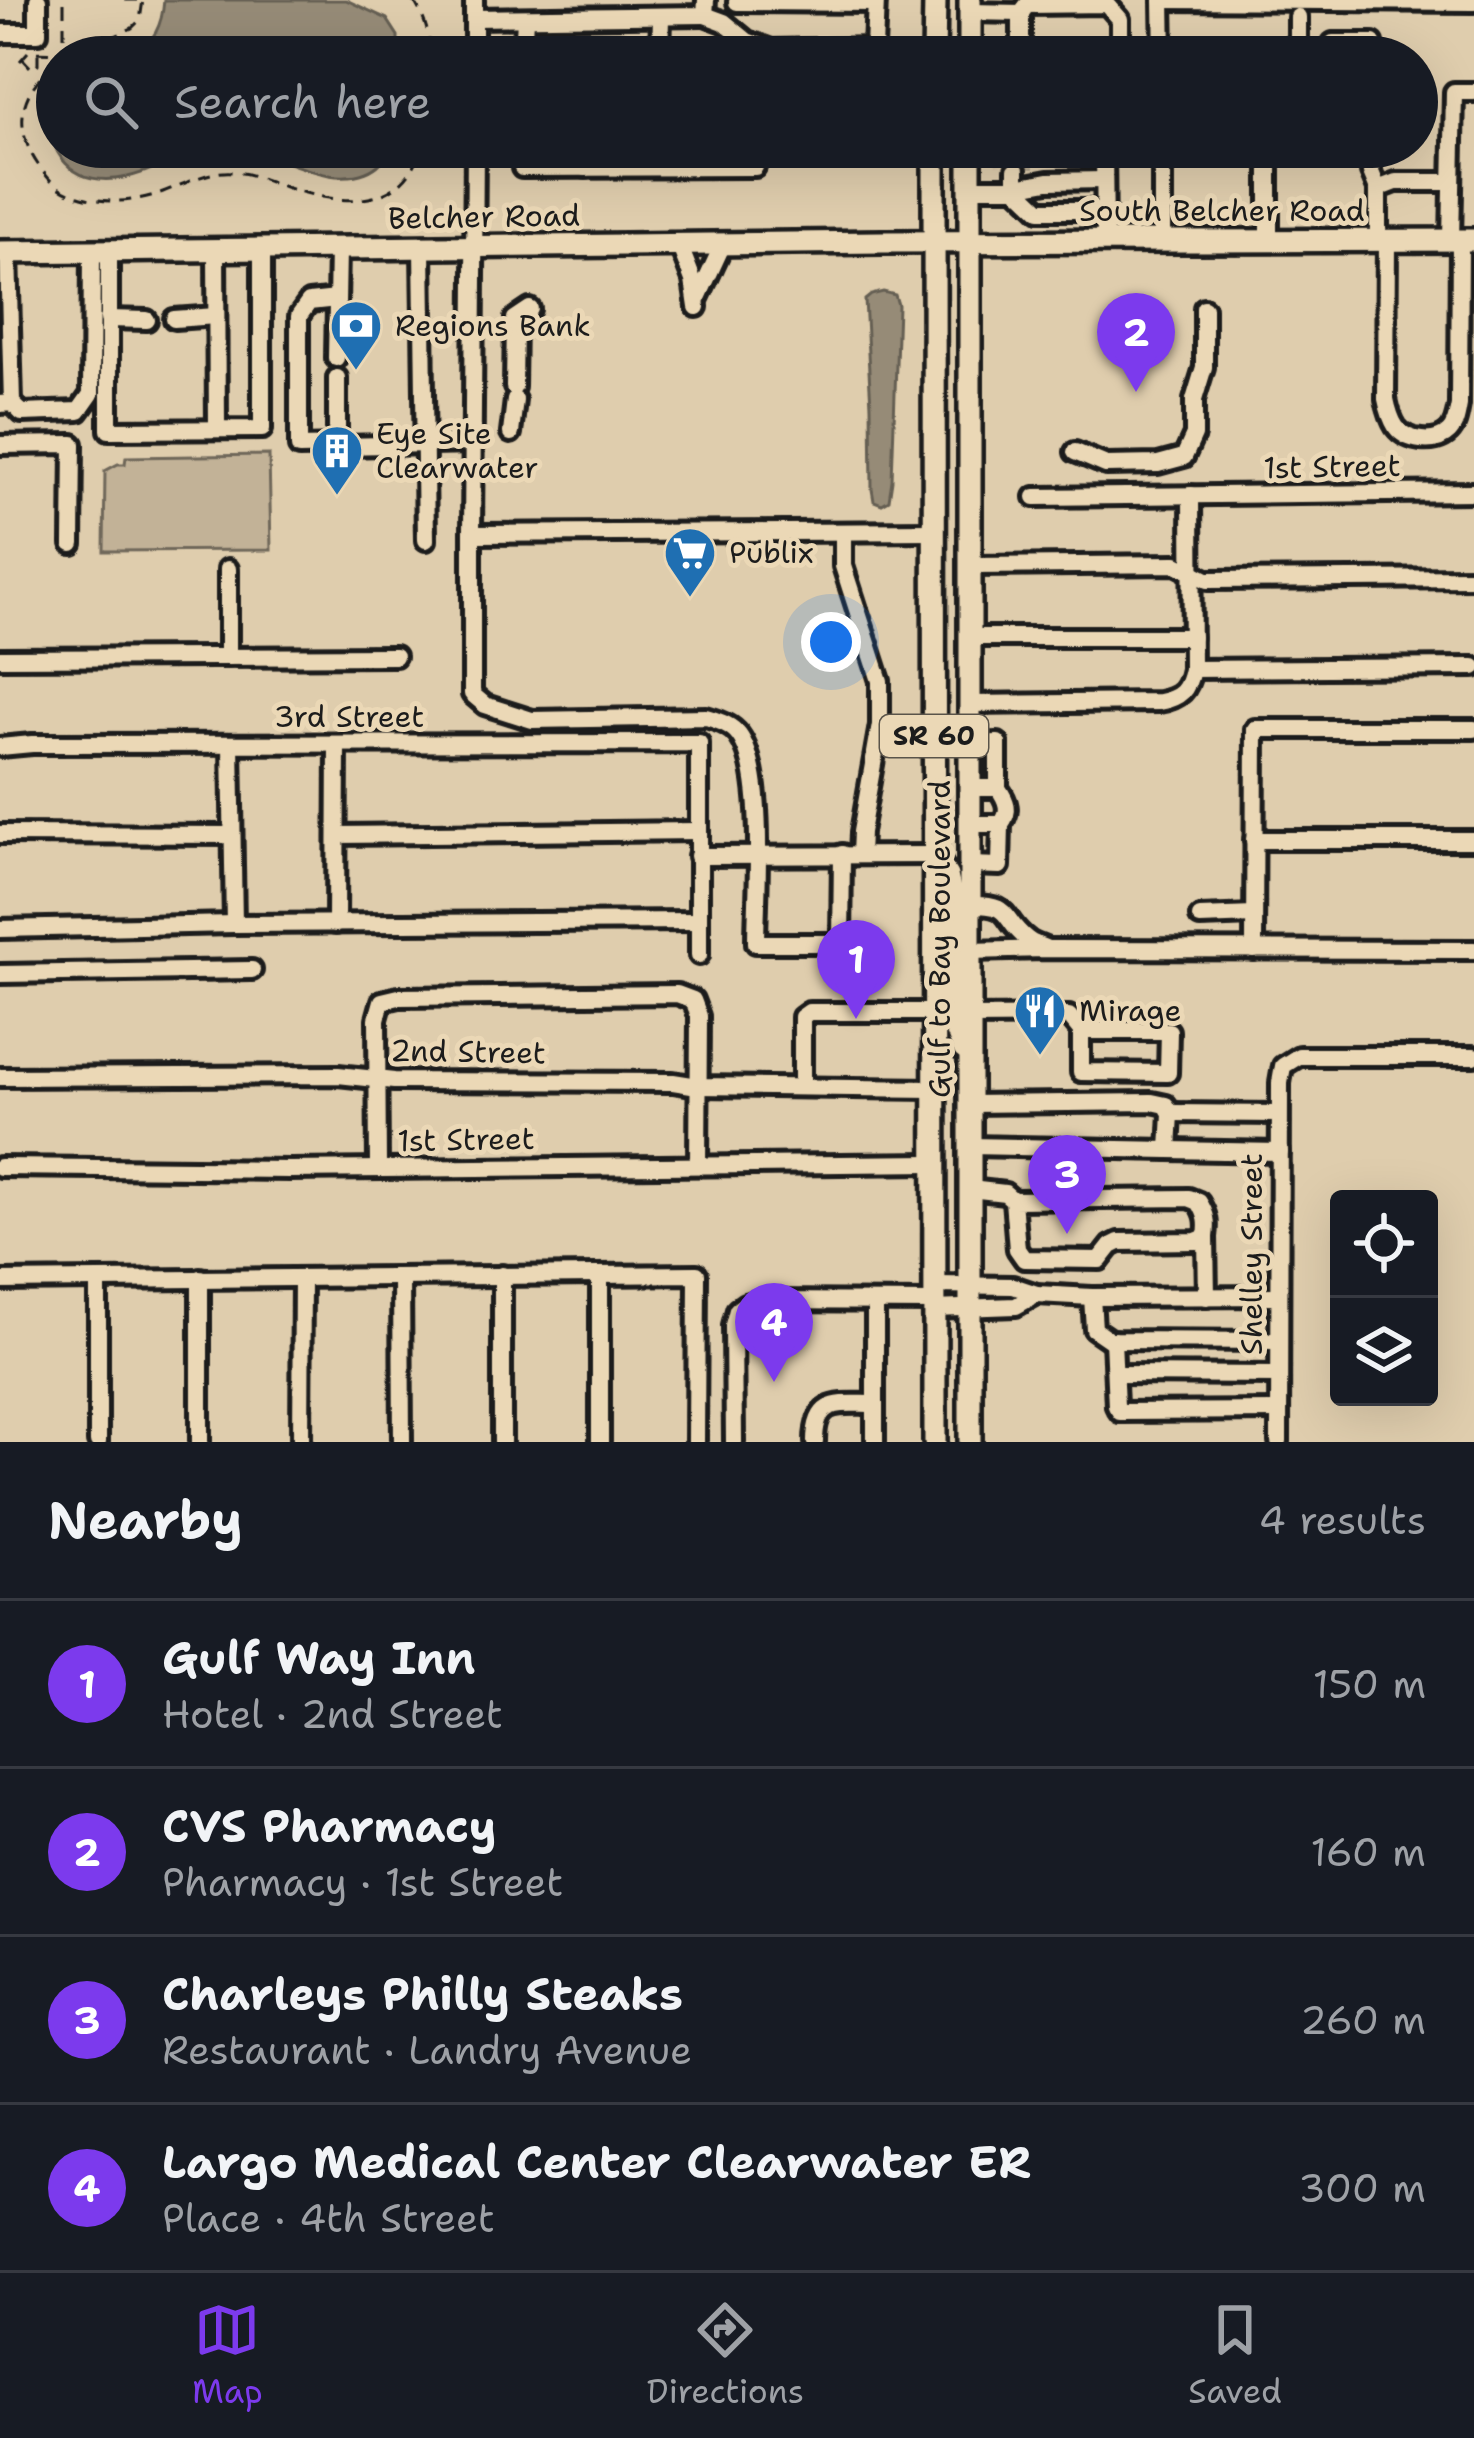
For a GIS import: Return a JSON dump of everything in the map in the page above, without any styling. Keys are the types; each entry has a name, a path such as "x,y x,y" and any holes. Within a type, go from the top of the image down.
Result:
{"main road":[{"path":"934,0 934,36"},
{"name":"Gulf to Bay Boulevard","path":"934,168 934,1442"},
{"name":"Gulf to Bay Boulevard","path":"970,168 970,1442"},
{"name":"South Belcher Road","path":"970,243 1462,240"},
{"name":"Belcher Road","path":"4,252 970,243"},
{"path":"934,855 947,876 953,903 953,1022 970,1066"}],"street":[{"path":"0,33 38,33 38,0"},
{"path":"1162,36 1162,0 1474,2"},
{"path":"724,22 737,1 875,2 874,36"},
{"path":"970,6 1107,4 1120,19 1120,36"},
{"path":"1023,36 1025,6"},
{"path":"474,9 525,18 661,16 705,8 741,36"},
{"path":"661,16 661,36"},
{"path":"1298,17 1298,36"},
{"path":"524,36 525,18"},
{"path":"1371,168 1383,240 1390,415 1398,431 1409,437 1441,438 1451,430 1460,405 1462,240 1452,182 1454,92 1474,92"},
{"path":"475,168 472,694 484,705 532,720 706,717 739,735 750,760 756,800 756,943 841,943 851,854 861,832 880,725 880,681 843,566 843,532"},
{"path":"522,168 586,168"},
{"path":"1104,168 1105,242"},
{"path":"1162,168 1162,242"},
{"path":"1269,168 1270,241"},
{"path":"1015,175 1040,210 1105,210"},
{"path":"970,187 1015,175 1048,181 1104,180"},
{"path":"1378,189 1396,182 1452,182"},
{"path":"679,244 697,303 724,244"},
{"path":"422,248 426,540"},
{"path":"336,358 338,249"},
{"path":"100,250 108,320 109,430 262,429 262,250"},
{"path":"4,252 6,404 22,413 79,411 92,394 100,250"},
{"path":"216,250 217,429"},
{"path":"337,299 310,302 299,316 299,447 473,443"},
{"path":"1076,452 1106,465 1158,464 1184,457 1194,435 1194,400 1204,367 1204,308"},
{"path":"511,433 515,319 530,309"},
{"path":"174,320 216,316"},
{"path":"108,320 147,320"},
{"path":"337,378 337,447"},
{"path":"0,445 73,444 72,544"},
{"name":"1st Street","path":"1035,497 1474,492"},
{"path":"970,704 1177,699 1189,685 1192,669 1190,495"},
{"path":"472,535 933,531"},
{"path":"970,566 1176,564 1207,580 1474,578"},
{"path":"228,569 228,657"},
{"path":"970,637 1192,637"},
{"path":"0,658 395,656"},
{"path":"1192,669 1474,667"},
{"path":"1254,950 1255,729 1474,729"},
{"name":"3rd Street","path":"0,747 699,743 698,832"},
{"path":"970,744 998,743 998,788 1007,801 1000,866 970,865"},
{"path":"231,744 234,924"},
{"path":"336,924 337,744"},
{"path":"970,788 998,788"},
{"path":"970,824 1001,824"},
{"path":"338,835 698,832 699,956"},
{"path":"0,834 231,835"},
{"path":"1255,840 1474,840"},
{"path":"698,856 934,855"},
{"path":"970,905 992,904 1026,939 1046,949"},
{"path":"1200,917 1254,915"},
{"path":"0,928 699,922"},
{"path":"969,951 1474,950"},
{"path":"0,974 252,970"},
{"path":"378,1168 377,1018 382,1000 677,994 693,1000 699,1016 698,1165"},
{"path":"802,1086 802,1017 809,1012 934,1012"},
{"path":"969,1017 1069,1016 1081,1031 1081,1072 1168,1073 1169,1031 1081,1031"},
{"name":"Shelley Street","path":"1279,1442 1283,1066 1299,1056 1474,1056"},
{"name":"2nd Street","path":"0,1077 246,1075 934,1089"},
{"path":"970,1104 1152,1102 1171,1113 1169,1150"},
{"path":"1171,1113 1279,1114"},
{"path":"970,1146 1280,1152"},
{"name":"1st Street","path":"0,1167 267,1170 933,1163"},
{"path":"970,1190 1005,1193 1012,1200 1017,1249 1024,1259 1100,1260 1120,1242 1206,1238"},
{"path":"1012,1200 1189,1198 1199,1202 1208,1221 1207,1297"},
{"path":"0,1281 697,1274 696,1442"},
{"path":"502,1275 502,1442"},
{"path":"600,1275 600,1442"},
{"path":"401,1277 401,1442"},
{"path":"200,1278 200,1442"},
{"path":"301,1442 302,1278"},
{"path":"98,1280 98,1442"},
{"path":"734,1442 733,1324 736,1310 745,1304 970,1296 1016,1306 1037,1294 1279,1296"},
{"path":"1092,1297 1094,1329 1114,1340 1279,1341"},
{"path":"874,1302 875,1442"},
{"path":"1114,1340 1120,1412 1279,1411"},
{"path":"1114,1374 1279,1375"},
{"path":"815,1442 818,1414 826,1408 874,1404"}],"path":[{"path":"64,0 65,36"},
{"path":"113,36 140,20 143,0 125,0"},
{"path":"413,0 429,36"},
{"path":"36,52 21,59 32,69 36,66"},
{"path":"36,83 22,122 36,162"},
{"path":"40,168 63,192 101,202 134,201 199,178 233,172 313,194 369,200 397,189 412,168"}],"shaded area":[{"path":"164,0 346,0 387,19 398,36 153,36"},
{"path":"71,168 151,168 115,179 83,175"},
{"path":"305,168 374,168 357,175"},
{"path":"883,292 895,295 898,305 892,480 889,500 882,504 874,501 872,489 865,300"},
{"path":"269,455 271,550 104,551 105,471 125,464 126,457"}],"place":[{"name":"Regions Bank","path":"356,372"},
{"name":"CVS Pharmacy","path":"1136,392"},
{"name":"Eye Site Clearwater","path":"337,497"},
{"name":"Publix","path":"690,599"},
{"name":"Gulf Way Inn","path":"856,1019"},
{"name":"Mirage","path":"1040,1057"},
{"name":"Charleys Philly Steaks","path":"1067,1234"},
{"name":"Largo Medical Center Clearwater ER","path":"774,1382"}]}
